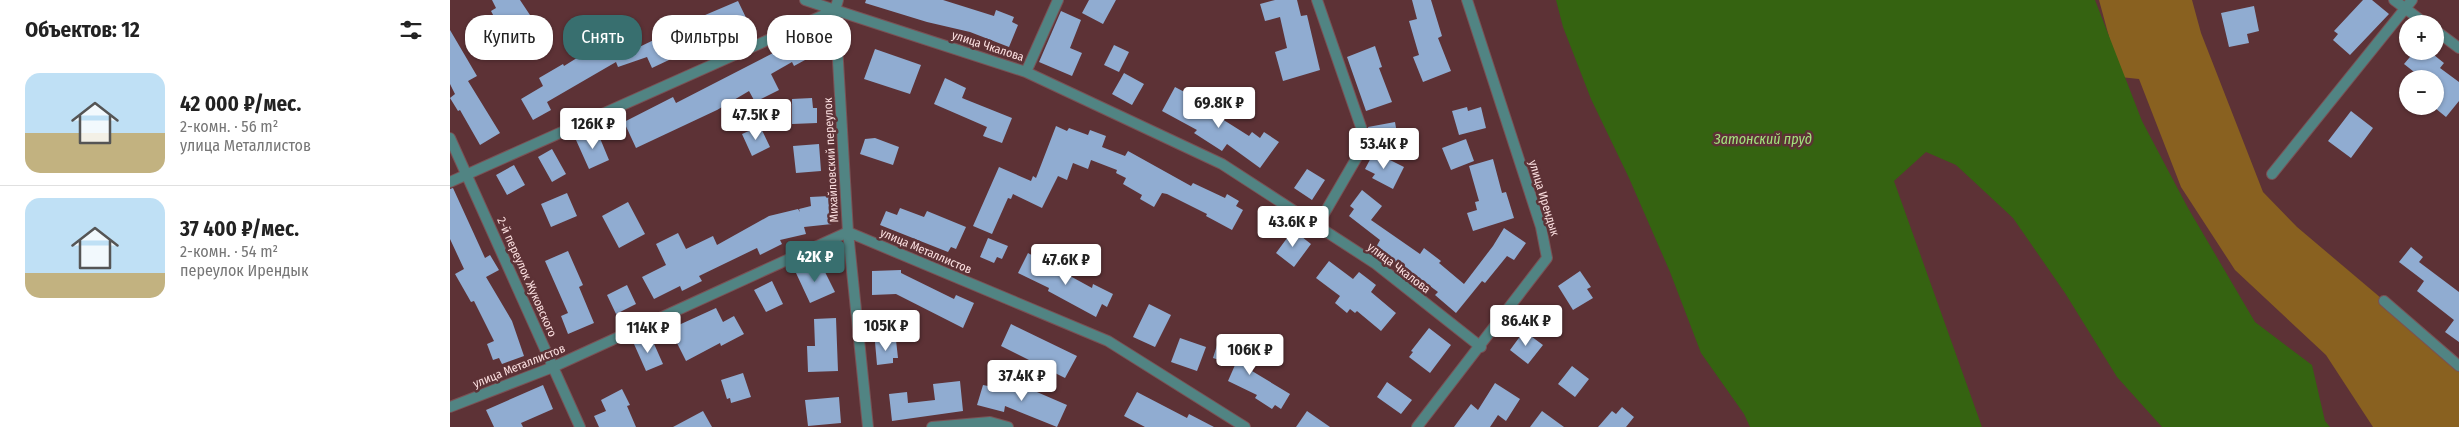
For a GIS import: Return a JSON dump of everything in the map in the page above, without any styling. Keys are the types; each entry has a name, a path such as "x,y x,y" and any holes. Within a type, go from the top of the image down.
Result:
{"street":[{"name":"улица Чкалова","path":"805,0 836,5 1026,72 1222,164 1376,264 1480,348"},
{"path":"1026,72 1058,0"},
{"path":"1317,0 1362,130 1360,152 1317,226"},
{"name":"улица Ирендык","path":"1417,427 1480,348 1547,258 1541,227 1467,0"},
{"path":"2394,0 2414,15"},
{"path":"2272,174 2412,0"},
{"path":"450,182 836,5"},
{"name":"Михайловский переулок","path":"836,5 848,232 868,427"},
{"path":"2444,37 2459,48"},
{"name":"2-й переулок Жуковского","path":"450,138 580,427"},
{"name":"улица Металлистов","path":"450,407 553,367 848,232 1108,341 1245,427"},
{"path":"2384,301 2459,366"},
{"path":"932,427 990,422 1008,427"}],"shaded area":[{"path":"2099,0 2192,0 2201,33 2263,192 2297,227 2459,364 2459,427 2373,427 2326,355 2235,270 2181,187 2139,79 2120,77"}],"water":[{"name":"Затонский пруд","path":"1556,0 2095,0 2142,121 2188,208 2255,322 2312,365 2325,421 2330,427 2162,427 2117,377 2065,293 2013,218 1956,165 1926,152 1894,181 1982,427 1750,427 1744,414 1701,353 1670,272 1629,178 1591,99 1563,27"}],"building":[{"path":"492,0 520,0 530,15 493,15 491,11 496,8"},
{"path":"866,0 943,0 994,16 996,10 1014,17 1012,22 1018,25 1009,47 970,32 927,22 865,3"},
{"path":"1089,0 1116,0 1103,24 1082,13"},
{"path":"1275,0 1297,0 1301,16 1307,15 1320,70 1283,81 1275,52 1287,48 1280,17 1265,21 1260,4"},
{"path":"1412,0 1431,0 1442,36 1438,38 1451,71 1423,82 1413,57 1419,55 1409,21 1417,19"},
{"path":"2363,0 2372,0 2389,14 2350,55 2333,40 2338,34 2334,31"},
{"path":"738,1 745,15 705,15"},
{"path":"2254,6 2259,31 2247,34 2249,43 2229,47 2221,13"},
{"path":"1061,11 1081,20 1070,48 1082,53 1072,76 1039,62"},
{"path":"450,30 465,56 465,60 468,60 477,76 468,81 500,133 480,145 460,110 458,111 450,98 455,94 450,84"},
{"path":"652,41 652,60 669,60 652,68 647,57 642,59 642,46"},
{"path":"1114,45 1129,52 1119,72 1104,65"},
{"path":"1375,46 1382,67 1379,68 1392,102 1366,111 1347,57"},
{"path":"875,49 921,65 910,94 864,79"},
{"path":"767,56 767,60 805,60 794,66 792,62 771,74 779,90 755,102 749,91 717,110 636,148 624,122 673,97 676,103"},
{"path":"574,60 638,60 618,67 616,62 547,102 551,110 533,120 521,99 543,86 539,78 563,64 564,66"},
{"path":"2407,60 2440,60 2444,63 2440,68 2443,70 2412,70 2404,64"},
{"path":"2444,71 2459,82 2459,101 2446,117 2444,115"},
{"path":"1124,73 1144,84 1132,105 1112,94"},
{"path":"945,78 966,88 962,98 1012,118 1002,143 983,136 987,127 934,104"},
{"path":"1175,87 1194,97 1192,100 1249,136 1252,132 1260,138 1264,132 1279,142 1260,168 1227,144 1222,151 1194,133 1197,130 1162,111"},
{"path":"812,98 813,108 817,108 817,123 792,124 792,99"},
{"path":"1467,107 1468,111 1481,107 1486,128 1459,135 1452,111"},
{"path":"2351,111 2373,128 2351,158 2328,141"},
{"path":"1395,122 1399,145 1372,150 1368,127"},
{"path":"760,126 770,147 752,156 742,134"},
{"path":"1056,126 1067,131 1069,128 1088,135 1090,130 1106,136 1102,147 1125,156 1128,151 1191,186 1193,183 1225,198 1227,194 1239,201 1236,206 1243,210 1232,230 1206,216 1207,214 1167,194 1162,193 1154,207 1140,199 1142,195 1123,184 1126,178 1116,173 1117,170 1091,160 1088,169 1073,163 1067,180 1058,176 1042,208 1013,194 1011,199 1008,198 992,234 973,226 999,167 1031,181 1033,176 1036,178"},
{"path":"597,131 609,160 589,169 576,140"},
{"path":"875,138 899,147 893,165 860,154 865,139"},
{"path":"1466,139 1474,161 1451,170 1442,148"},
{"path":"819,144 821,171 796,173 793,146"},
{"path":"552,149 566,174 552,182 538,157"},
{"path":"1374,152 1404,167 1393,189 1372,178 1375,174 1365,169"},
{"path":"1493,159 1502,193 1506,192 1514,218 1473,231 1467,213 1477,210 1475,202 1479,201 1469,166"},
{"path":"514,165 525,185 507,195 496,175"},
{"path":"1307,169 1325,180 1312,200 1294,188"},
{"path":"453,188 485,258 490,255 499,270 486,277 512,321 524,356 502,364 499,358 493,360 487,344 494,341 474,301 471,302 455,274 464,269 450,239 450,189"},
{"path":"1362,190 1382,206 1371,220 1420,254 1424,248 1441,261 1439,263 1464,284 1493,246 1504,228 1526,243 1514,260 1507,256 1485,283 1482,281 1456,313 1435,295 1438,292 1398,262 1397,264 1375,249 1380,240 1349,216 1354,209 1350,206"},
{"path":"567,193 577,216 551,227 541,204"},
{"path":"830,196 832,224 804,227 806,234 780,240 782,244 760,255 757,248 699,276 702,281 682,291 680,286 654,299 642,277 666,265 656,244 678,233 686,249 713,236 717,245 769,216 798,209 800,212 799,209 811,206 810,197"},
{"path":"628,202 645,234 619,248 602,216"},
{"path":"900,208 924,217 927,211 966,227 956,249 951,247 948,252 880,225 886,211 897,215"},
{"path":"1293,230 1311,244 1294,267 1276,253"},
{"path":"988,238 1008,246 1002,259 997,257 994,263 980,257"},
{"path":"2411,247 2423,257 2419,262 2459,292 2459,342 2445,332 2454,320 2417,291 2424,281 2399,262"},
{"path":"568,251 583,285 579,287 594,323 568,334 561,316 568,313 545,261"},
{"path":"1028,253 1092,288 1093,284 1113,294 1107,307 1102,304 1096,317 1048,291 1049,288 1018,273"},
{"path":"1329,261 1353,279 1359,272 1376,285 1371,292 1396,313 1381,331 1357,311 1355,313 1350,309 1347,313 1335,303 1340,296 1316,278"},
{"path":"817,263 820,269 823,268 835,292 810,303 796,273"},
{"path":"901,270 901,273 954,299 956,295 974,303 963,328 896,294 872,295 872,271"},
{"path":"1580,271 1591,287 1587,289 1593,298 1573,310 1558,286"},
{"path":"772,281 783,304 766,312 754,290"},
{"path":"627,285 636,304 616,314 607,295"},
{"path":"1149,304 1171,315 1155,347 1133,337"},
{"path":"716,308 723,322 734,316 744,334 721,346 720,343 686,361 670,329"},
{"path":"836,318 838,371 808,372 807,346 815,346 814,319"},
{"path":"1011,324 1077,356 1065,378 1001,346"},
{"path":"1429,328 1451,345 1430,373 1409,357 1413,352 1411,351"},
{"path":"1524,331 1543,345 1528,364 1510,350"},
{"path":"651,337 663,364 646,371 634,344"},
{"path":"1180,338 1206,347 1197,371 1171,362"},
{"path":"1224,339 1238,343 1235,351 1256,361 1252,371 1290,394 1281,409 1275,405 1272,409 1255,398 1257,395 1228,381 1235,365 1213,358 1217,345 1221,347"},
{"path":"896,340 898,358 893,358 893,363 877,365 875,342"},
{"path":"1572,366 1589,379 1575,397 1558,384"},
{"path":"743,373 751,397 731,403 730,398 727,399 721,380"},
{"path":"990,380 1029,391 1030,389 1067,405 1057,427 1005,406 1004,412 977,405 983,385 988,386"},
{"path":"960,381 963,411 892,421 889,394 907,392 908,403 935,400 933,384"},
{"path":"1387,382 1412,400 1401,414 1377,397"},
{"path":"1495,383 1520,399 1506,421 1498,415 1490,427 1454,427 1471,404 1478,410"},
{"path":"543,385 553,409 521,423 523,427 494,427 486,410"},
{"path":"622,389 630,405 627,406 636,427 599,427 594,416 606,411 601,400"},
{"path":"1137,392 1187,418 1189,414 1214,427 1145,427 1124,416"},
{"path":"839,397 841,423 808,426 805,400"},
{"path":"1622,407 1634,417 1626,427 1598,427 1612,411 1616,414"},
{"path":"703,411 712,427 673,427"},
{"path":"1307,411 1330,427 1296,427"},
{"path":"1542,411 1564,427 1530,427"}]}
